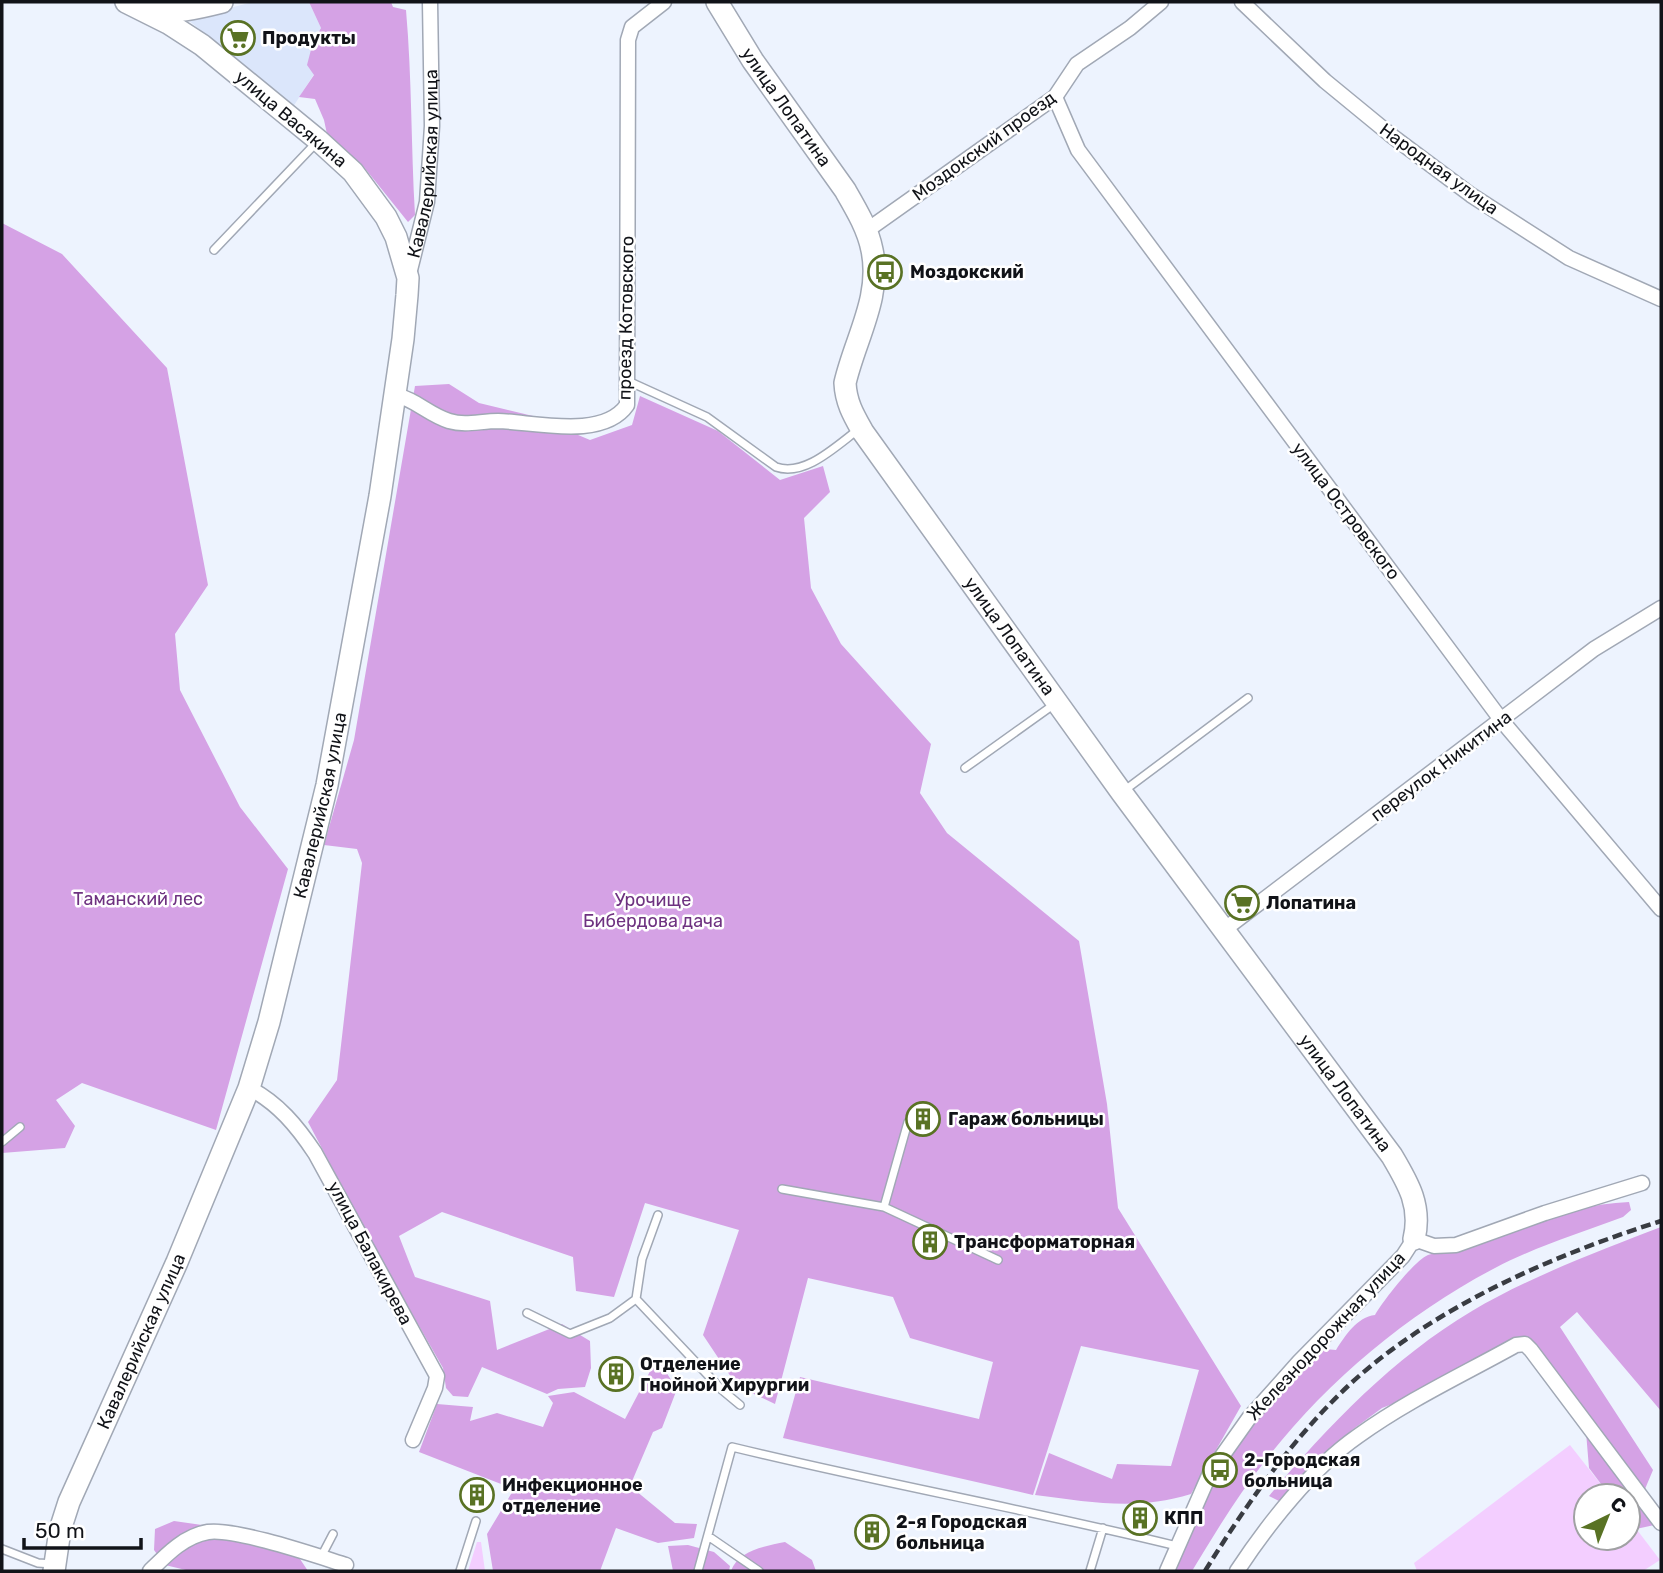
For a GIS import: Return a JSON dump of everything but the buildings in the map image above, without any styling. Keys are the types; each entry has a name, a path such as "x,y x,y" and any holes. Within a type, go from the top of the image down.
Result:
{"street":[{"path":"133,5 160,12 222,2"},
{"name":"Кавалерийская улица","path":"54,1568 60,1530 69,1502 177,1262 249,1088 269,1022 327,785 380,496 403,340 408,278 426,202 432,126 429,2"},
{"name":"проезд Котовского","path":"395,395 407,398 447,420 460,424 495,421 571,426 602,424 620,415 628,405 628,40 632,27 664,2"},
{"name":"улица Лопатина","path":"717,2 753,61 845,190 872,248 874,279 871,299 845,383 849,405 861,428 1122,793 1225,929 1404,1176 1413,1193 1416,1210 1413,1239"},
{"name":"Моздокский проезд","path":"866,232 1055,97 1077,64 1130,28 1161,2"},
{"name":"Народная улица","path":"1242,2 1325,81 1392,136 1471,195 1569,258 1661,299"},
{"name":"улица Васякина","path":"133,5 202,45 353,172 386,217 396,237 408,278"},
{"name":"улица Островского","path":"1055,97 1078,150 1502,721 1661,909"},
{"name":"переулок Никитина","path":"1225,929 1594,649 1661,608"},
{"name":"улица Балакирева","path":"249,1088 272,1102 296,1126 315,1153 437,1376 435,1388 413,1440"},
{"name":"Железнодорожная улица","path":"1167,1571 1210,1473 1249,1418 1299,1362 1403,1256 1413,1239 1434,1246 1456,1245 1545,1213 1642,1183"},
{"path":"1237,1571 1310,1479 1356,1437 1391,1414 1516,1345 1525,1344 1531,1350 1661,1522"},
{"path":"150,1571 175,1546 207,1532 233,1534 346,1565"}],"lane":[{"path":"214,250 318,140"},
{"path":"627,381 706,416 776,467 787,471 810,464 861,428"},
{"path":"1122,793 1248,698"},
{"path":"965,768 1057,703"},
{"path":"884,1207 908,1122"},
{"path":"2,1142 20,1127"},
{"path":"782,1189 884,1207 998,1260"},
{"path":"527,1313 570,1334 610,1318 636,1299 642,1259 658,1215"},
{"path":"636,1299 722,1390 740,1405"},
{"path":"698,1571 732,1447 1177,1546"},
{"path":"460,1571 476,1521"},
{"path":"1090,1571 1103,1528"},
{"path":"321,1557 333,1534"},
{"path":"708,1536 759,1571"},
{"path":"2,1549 54,1568"}],"shaded area":[{"path":"253,2 309,2 321,28 313,42 314,74 293,107 187,19"},
{"path":"1570,1445 1599,1482 1572,1482 1572,1552 1642,1552 1642,1536 1660,1560 1643,1571 1417,1571 1414,1563"},
{"path":"477,1542 481,1542 485,1571 468,1571"}],"green space":[{"path":"309,2 391,2 393,7 406,10 415,215 408,222 363,166 327,134 315,99 299,97 314,75 307,65 313,42 321,28"},
{"name":"Таманский лес","path":"2,223 62,254 167,368 208,585 175,634 180,690 240,807 288,869 216,1130 82,1083 56,1100 75,1126 65,1148 2,1153"},
{"name":"Урочище Бибердова дача","path":"449,384 479,403 533,416 590,440 632,425 640,396 718,431 780,480 823,466 830,492 804,518 811,588 841,644 931,744 920,793 947,833 1079,941 1107,1104 1118,1208 1241,1406 1191,1494 1132,1504 1035,1495 1049,1453 1112,1479 1117,1464 1171,1466 1199,1370 1081,1346 1033,1495 783,1438 800,1377 979,1419 993,1362 910,1338 893,1297 808,1278 775,1404 737,1386 703,1335 739,1230 645,1203 614,1297 576,1291 573,1257 442,1212 399,1236 415,1277 490,1301 497,1350 562,1324 590,1341 591,1368 585,1387 558,1389 547,1394 482,1367 468,1397 453,1396 446,1388 443,1368 374,1247 308,1122 337,1080 362,863 357,849 324,845 354,740 415,386"},
{"path":"1629,1202 1631,1210 1623,1217 1526,1253 1462,1286 1370,1352 1314,1404 1265,1461 1192,1571 1170,1571 1205,1498 1253,1422 1325,1349 1336,1350 1357,1323 1375,1315 1399,1282 1422,1258 1455,1251 1564,1213"},
{"path":"1661,1227 1661,1411 1577,1312 1560,1327 1653,1470 1645,1489 1659,1524 1642,1528 1642,1482 1600,1482 1589,1468 1586,1432 1517,1338 1432,1389 1382,1408 1352,1430 1292,1492 1279,1501 1269,1496 1338,1419 1415,1350 1493,1299 1565,1265"},
{"path":"657,1358 677,1389 662,1428 653,1432 630,1486 675,1523 697,1524 694,1538 658,1543 616,1528 600,1571 493,1571 487,1534 514,1489 419,1452 437,1404 473,1407 470,1421 497,1413 543,1427 553,1403 548,1396 574,1392 625,1419"},
{"path":"174,1521 230,1529 298,1556 308,1571 190,1571 165,1565 154,1550 155,1529"},
{"path":"785,1542 812,1560 816,1571 731,1571 746,1554 761,1547"},
{"path":"688,1545 714,1552 730,1566 729,1571 673,1571 668,1546"}],"railway":[{"path":"1205,1571 1253,1498 1307,1428 1348,1386 1381,1358 1455,1308 1495,1287 1578,1250 1661,1221"}],"place":[{"name":"Продукты","path":"238,38"},
{"name":"Моздокский","path":"885,272"},
{"name":"Лопатина","path":"1242,903"},
{"name":"Гараж больницы","path":"923,1119"},
{"name":"Трансформаторная","path":"930,1242"},
{"name":"Отделение Гнойной Хирургии","path":"616,1374"},
{"name":"2-Городская больница","path":"1220,1470"},
{"name":"Инфекционное отделение","path":"477,1495"},
{"name":"КПП","path":"1140,1518"},
{"name":"2-я Городская больница","path":"872,1532"}]}
